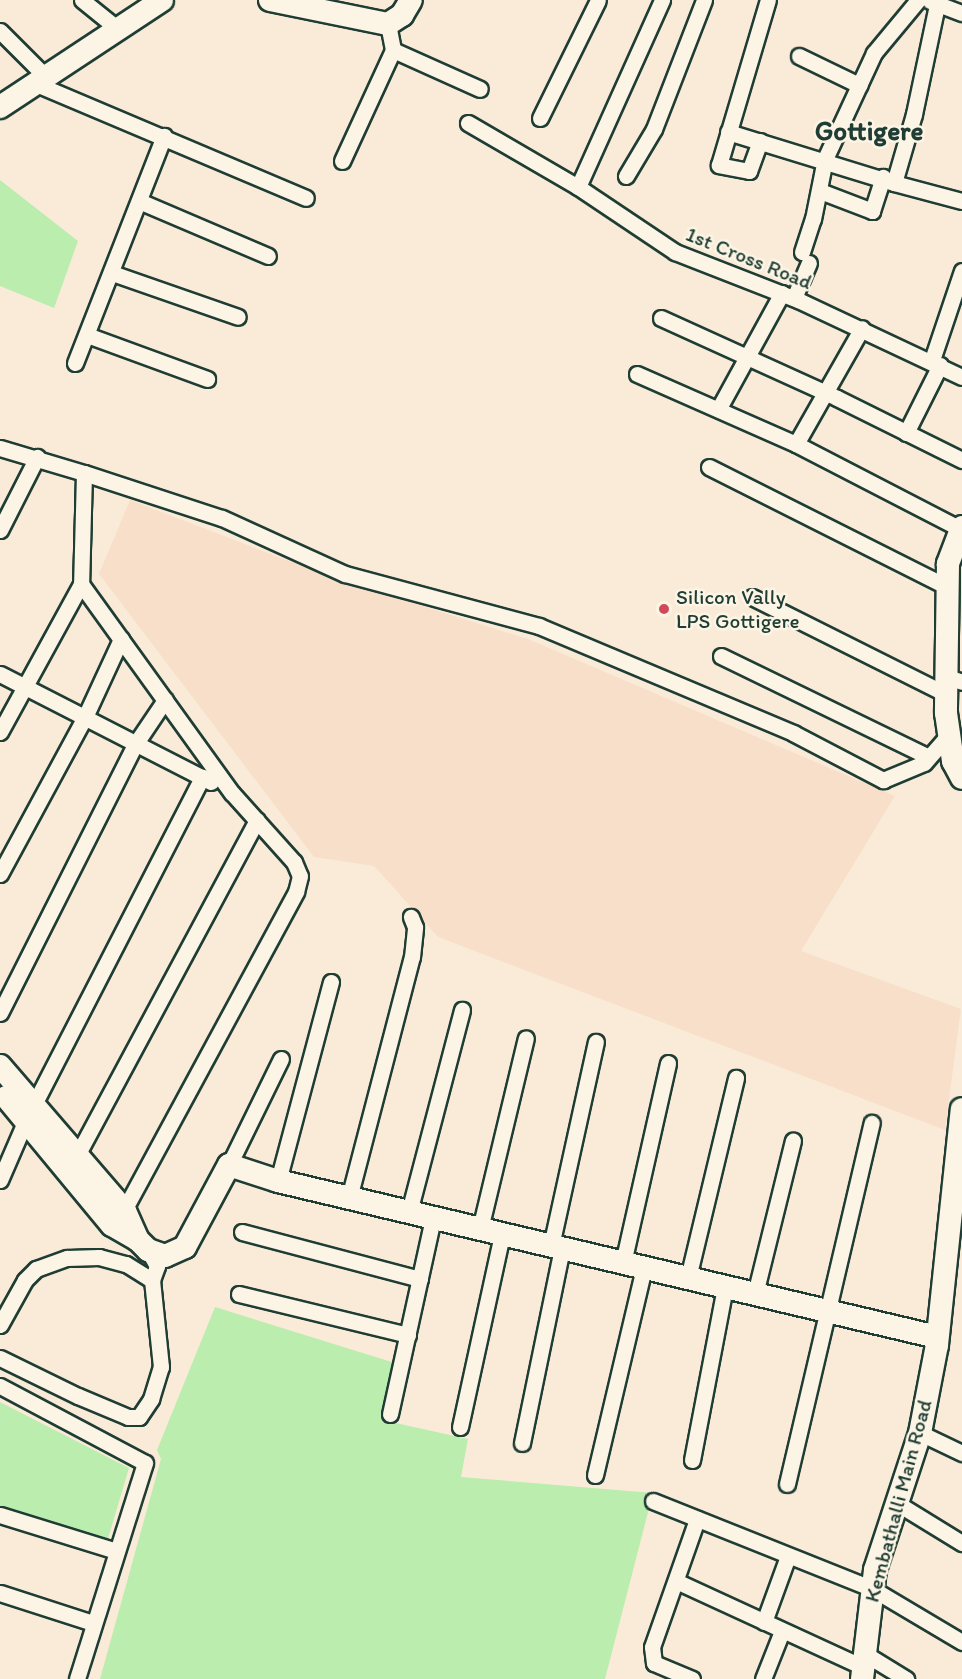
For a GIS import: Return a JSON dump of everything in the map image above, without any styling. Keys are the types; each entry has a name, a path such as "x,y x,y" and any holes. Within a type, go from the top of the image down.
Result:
{"street":[{"path":"82,0 118,29"},
{"path":"0,107 162,0"},
{"path":"270,0 388,24 402,15 411,0"},
{"path":"540,118 597,0"},
{"path":"578,187 662,0"},
{"path":"626,176 654,129 704,0"},
{"path":"760,141 750,171 719,165 768,0"},
{"path":"719,408 747,357 788,296 805,258 825,159 874,53 918,0"},
{"path":"820,192 872,211 888,180 914,114 932,2 962,13"},
{"path":"342,161 393,50 388,24"},
{"path":"0,31 40,79 306,198"},
{"path":"393,50 480,89"},
{"path":"799,56 859,86"},
{"name":"1st Cross Road","path":"468,123 578,187 675,252 862,328 962,377"},
{"path":"728,132 962,201"},
{"path":"75,363 164,136"},
{"path":"139,201 268,256"},
{"path":"906,433 936,363 962,271"},
{"path":"112,273 238,316"},
{"path":"661,318 826,393 962,460"},
{"path":"796,444 862,328"},
{"path":"87,334 207,379"},
{"path":"637,374 719,408 796,444 961,528 955,566 948,587 955,629 947,737 962,778"},
{"path":"0,448 37,457 222,518 345,574 539,627 793,733 883,780 924,763 947,737"},
{"path":"0,530 37,457"},
{"path":"709,467 948,587"},
{"path":"0,732 81,584 84,473"},
{"path":"81,584 232,793 294,862 300,876 296,892 119,1218"},
{"path":"752,597 952,684"},
{"path":"0,874 85,717 121,639"},
{"path":"721,656 929,757"},
{"path":"0,674 232,793"},
{"path":"0,1013 136,743 165,700"},
{"path":"0,1180 30,1112 202,777"},
{"path":"73,1163 256,820"},
{"path":"350,1198 412,957 415,927 411,917"},
{"path":"278,1181 331,982"},
{"path":"409,1212 462,1010"},
{"path":"480,1229 526,1038"},
{"path":"522,1443 556,1247 596,1042"},
{"path":"143,1245 165,1256 185,1247 229,1166 281,1059"},
{"path":"595,1475 668,1063"},
{"path":"0,1066 30,1112 143,1245 157,1266 152,1280 162,1367 151,1399 139,1417 128,1417 78,1396 0,1358"},
{"path":"688,1278 736,1078"},
{"path":"0,1090 30,1112"},
{"name":"Kembathalli Main Road","path":"862,1665 871,1588 895,1502 920,1433 938,1337 962,1109"},
{"path":"787,1484 872,1123"},
{"path":"755,1294 794,1141"},
{"path":"229,1166 278,1181 938,1337"},
{"path":"390,1414 433,1218"},
{"path":"242,1232 420,1278"},
{"path":"460,1427 502,1234"},
{"path":"0,1325 24,1280 36,1269 67,1258 99,1257 126,1264 152,1280"},
{"path":"692,1460 725,1287"},
{"path":"239,1294 408,1335"},
{"path":"0,1386 145,1463 77,1679"},
{"path":"920,1433 962,1453"},
{"path":"653,1502 871,1588 962,1642"},
{"path":"895,1502 962,1543"},
{"path":"0,1515 116,1551"},
{"path":"692,1679 654,1663 652,1647 697,1519"},
{"path":"764,1622 788,1556"},
{"path":"676,1581 782,1631 862,1665 906,1679"},
{"path":"0,1593 93,1623"},
{"path":"763,1679 782,1631"}],"shaded area":[{"path":"130,500 339,580 528,639 895,796 801,951 961,1009 945,1130 438,937 374,866 314,857 99,574"}],"green space":[{"path":"0,180 78,241 54,308 0,286"},
{"path":"215,1307 395,1363 382,1420 468,1439 461,1477 653,1493 605,1679 100,1679 161,1459 157,1450"},
{"path":"0,1402 129,1468 107,1542 0,1508"}],"place":[{"name":"Silicon Vally LPS Gottigere","path":"664,609"}],"district":[{"name":"Gottigere","path":"869,131"}]}
